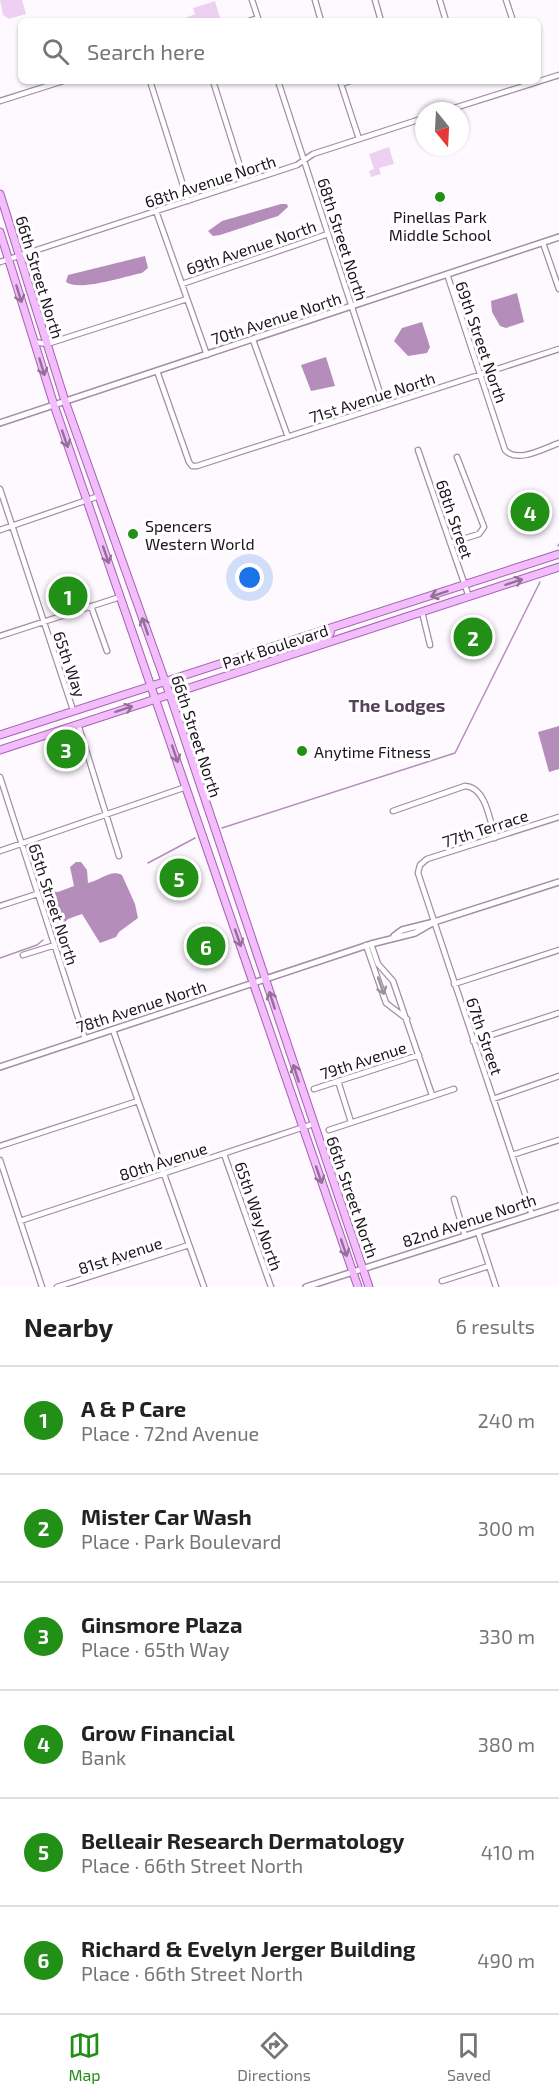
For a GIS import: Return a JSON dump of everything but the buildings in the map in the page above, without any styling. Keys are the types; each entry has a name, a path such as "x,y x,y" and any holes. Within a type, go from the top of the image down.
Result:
{"main road":[{"name":"66th Street North","path":"0,194 65,402 170,695 369,1287"},
{"name":"66th Street North","path":"0,232 54,405 358,1287"},
{"name":"Park Boulevard","path":"0,735 559,554"},
{"name":"Park Boulevard","path":"0,750 559,567"},
{"path":"298,652 305,645 330,634 331,629"}],"street":[{"path":"252,0 257,18"},
{"path":"315,0 320,18"},
{"path":"375,0 380,18"},
{"path":"506,0 512,18"},
{"path":"440,1 445,18"},
{"path":"541,80 559,75"},
{"path":"0,101 54,84"},
{"path":"151,84 188,201"},
{"path":"214,84 245,182"},
{"name":"68th Street North","path":"279,84 384,405"},
{"path":"340,84 359,139"},
{"path":"469,103 527,84"},
{"name":"68th Avenue North","path":"0,262 245,182 305,161 313,154 415,121"},
{"path":"156,211 207,355"},
{"name":"69th Avenue North","path":"182,284 328,234"},
{"name":"70th Avenue North","path":"0,423 352,308 559,237"},
{"path":"543,243 559,289"},
{"name":"69th Street North","path":"447,274 505,450 509,455 517,457 559,443"},
{"name":"69th Avenue North","path":"34,342 47,344 187,299"},
{"path":"254,340 288,436"},
{"name":"71st Avenue North","path":"157,371 192,466 559,349"},
{"name":"68th Street","path":"418,450 469,597"},
{"path":"450,543 479,534 484,527 457,457"},
{"name":"65th Way","path":"0,489 73,710"},
{"path":"0,530 99,496"},
{"path":"0,636 120,597"},
{"path":"91,606 107,651"},
{"path":"422,612 430,645"},
{"path":"78,724 119,856"},
{"name":"65th Street North","path":"0,777 85,1039"},
{"path":"393,811 465,786 472,787 481,794 495,838"},
{"path":"0,851 186,787"},
{"path":"558,818 559,826"},
{"name":"77th Terrace","path":"420,865 427,860 558,818"},
{"name":"67th Street","path":"420,865 419,874 434,922 532,1215"},
{"name":"78th Avenue North","path":"0,1065 393,937 415,933 434,922 559,882"},
{"path":"0,906 38,894"},
{"path":"23,955 55,945"},
{"path":"369,945 386,1003 407,1019"},
{"path":"369,945 378,964 393,981 432,1095"},
{"path":"454,984 559,950"},
{"path":"473,1041 559,1013"},
{"path":"113,1030 204,1287"},
{"name":"79th Avenue","path":"314,1089 419,1055"},
{"path":"493,1099 559,1076"},
{"path":"338,1081 351,1122"},
{"path":"329,1130 454,1089"},
{"path":"0,1146 138,1101"},
{"name":"80th Avenue","path":"20,1221 313,1124"},
{"path":"512,1155 559,1140"},
{"name":"65th Way North","path":"224,1154 270,1287"},
{"path":"0,1160 42,1287"},
{"path":"454,1199 465,1236"},
{"name":"82nd Avenue North","path":"306,1287 559,1206"},
{"path":"478,1232 496,1287"},
{"name":"81st Avenue","path":"57,1287 189,1245"},
{"path":"442,1281 489,1266"}],"shaded area":[{"path":"0,0 22,0 26,14 9,19 3,15"},
{"path":"215,1 220,18 185,18 195,14 193,8"},
{"path":"389,147 394,164 379,168 381,174 371,177 369,171 374,169 369,154"},
{"path":"287,204 288,207 278,216 220,235 213,236 208,231 222,221"},
{"path":"145,256 148,268 142,273 92,284 73,285 66,282 68,275"},
{"path":"517,293 524,322 506,328 500,326 492,312 491,301"},
{"path":"422,322 430,347 427,353 408,356 394,341 402,328"},
{"path":"326,357 335,386 311,391 301,365"},
{"path":"559,726 559,769 549,772 538,732"},
{"path":"76,862 81,862 87,870 88,883 109,874 122,875 135,904 138,918 119,932 116,937 100,943 82,914 68,919 60,927 57,924 59,916 48,891 58,892 74,886 70,867"}],"waterway":[{"path":"222,828 455,753 540,582"},
{"path":"148,863 195,838"},
{"path":"0,958 37,945 43,940"}],"place":[{"name":"Pinellas Park Middle School","path":"440,197"},
{"name":"Grow Financial","path":"530,512"},
{"name":"Spencers Western World","path":"133,534"},
{"name":"A & P Care","path":"68,596"},
{"name":"Mister Car Wash","path":"473,637"},
{"name":"Ginsmore Plaza","path":"66,749"},
{"name":"Anytime Fitness","path":"302,751"},
{"name":"Belleair Research Dermatology","path":"179,878"},
{"name":"Richard & Evelyn Jerger Building","path":"206,946"}],"district":[{"name":"The Lodges","path":"397,705"}]}
